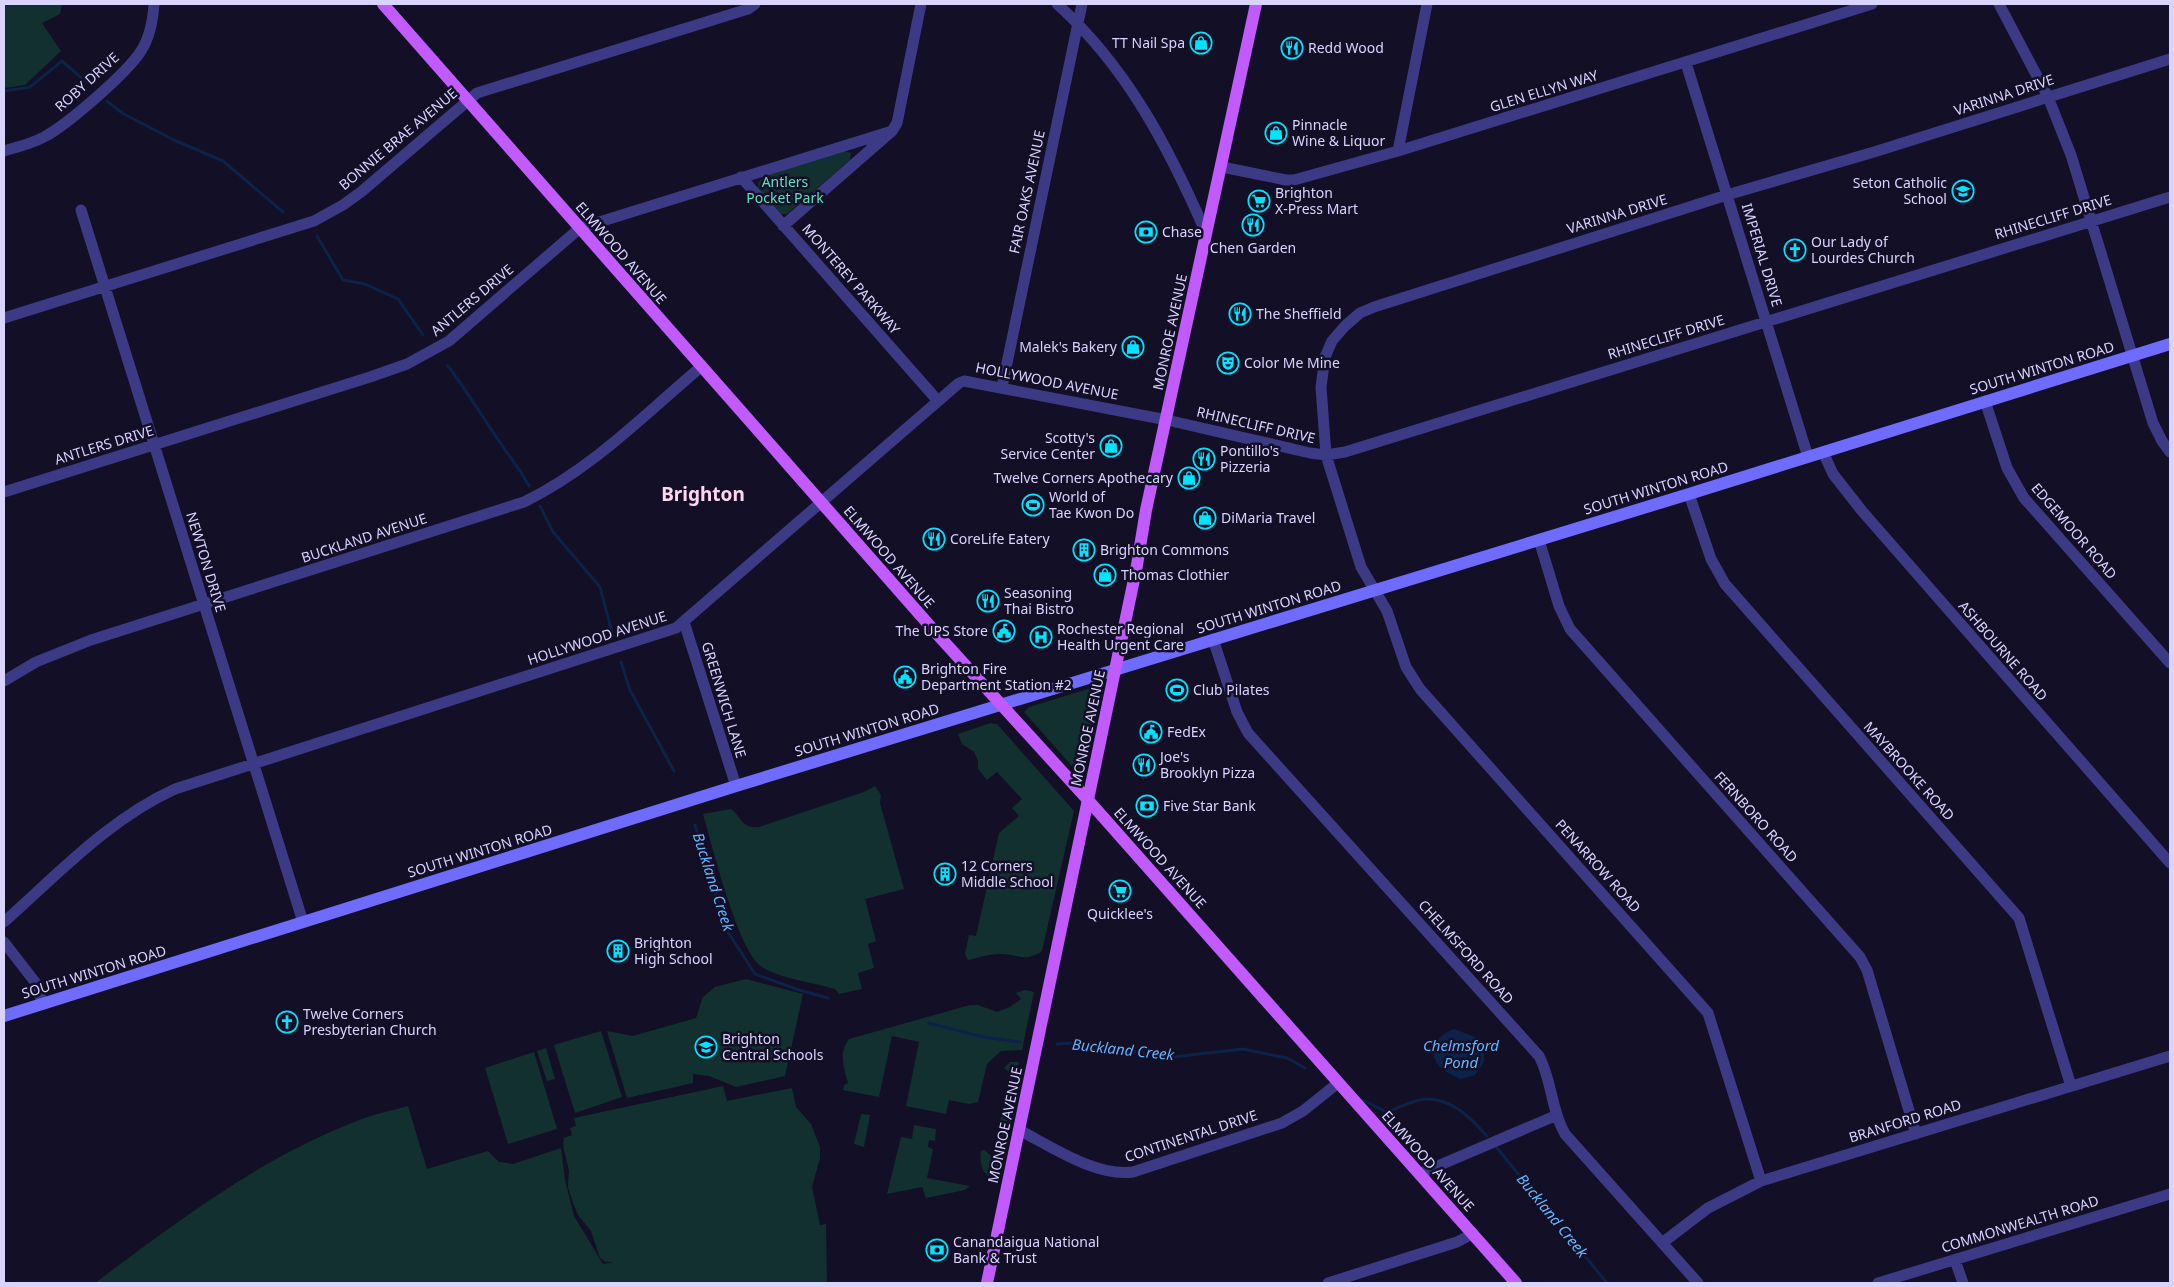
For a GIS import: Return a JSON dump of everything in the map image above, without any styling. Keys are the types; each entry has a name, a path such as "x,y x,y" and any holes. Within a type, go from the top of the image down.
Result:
{"main road":[{"name":"ELMWOOD AVENUE","path":"382,4 1000,705 1088,800 1516,1283"},
{"name":"MONROE AVENUE","path":"987,1283 1137,565 1146,510 1256,4"},
{"name":"SOUTH WINTON ROAD","path":"4,1016 736,786 1689,494 2170,344"}],"street":[{"name":"ROBY DRIVE","path":"4,151 36,141 50,133 125,70 141,50 147,38 154,15 154,4"},
{"name":"BONNIE BRAE AVENUE","path":"4,318 299,227 328,214 361,192 477,93 748,9 755,4"},
{"path":"783,226 892,131 897,123 921,4"},
{"path":"1058,4 1078,23 1119,72 1149,115 1171,155 1206,233"},
{"name":"FAIR OAKS AVENUE","path":"1002,387 1082,4"},
{"path":"1398,151 1428,4"},
{"name":"GLEN ELLYN WAY","path":"1222,167 1291,180 1398,151 1872,4"},
{"path":"1999,4 2048,97 2071,155 2157,433 2170,452"},
{"name":"VARINNA DRIVE","path":"1374,591 1361,567 1326,455 1321,387 1322,370 1328,350 1337,334 1360,313 1728,195 1874,152 2170,59"},
{"name":"IMPERIAL DRIVE","path":"1686,63 1808,457"},
{"name":"ANTLERS DRIVE","path":"4,492 407,364 435,350 461,331 580,228 892,131"},
{"name":"MONTEREY PARKWAY","path":"741,177 938,402"},
{"name":"RHINECLIFF DRIVE","path":"1167,420 1310,453 1326,455 1345,452 2170,197"},
{"name":"NEWTON DRIVE","path":"81,210 303,922"},
{"name":"BUCKLAND AVENUE","path":"4,681 36,662 71,647 524,502 551,489 589,462 702,366"},
{"name":"HOLLYWOOD AVENUE","path":"4,922 106,832 134,812 175,789 668,632 684,622 964,381 1167,420"},
{"name":"EDGEMOOR ROAD","path":"1985,401 2007,468 2024,498 2170,663"},
{"name":"ASHBOURNE ROAD","path":"1823,452 1833,474 1862,511 2170,863"},
{"name":"MAYBROOKE ROAD","path":"1689,494 1711,559 1729,590 2019,918 2071,1086"},
{"name":"FERNBORO ROAD","path":"1539,540 1559,606 1570,629 1860,957 1867,970 1916,1134"},
{"name":"PENARROW ROAD","path":"1374,591 1387,611 1406,667 1420,689 1708,1013 1761,1181"},
{"name":"GREENWICH LANE","path":"684,622 736,786"},
{"name":"CHELMSFORD ROAD","path":"1214,640 1237,712 1248,733 1539,1056 1544,1066 1561,1126 1572,1141 1698,1283"},
{"path":"4,942 32,977 43,1004"},
{"name":"BRANFORD ROAD","path":"1662,1243 1708,1208 1761,1181 2170,1056"},
{"name":"CONTINENTAL DRIVE","path":"1019,1130 1100,1170 1122,1174 1282,1123 1304,1111 1338,1083"},
{"path":"1419,1174 1557,1115"},
{"name":"COMMONWEALTH ROAD","path":"1878,1283 2170,1194"},
{"path":"1328,1283 1457,1242 1472,1234"},
{"path":"1955,1260 1963,1283"}],"green space":[{"path":"4,4 62,4 60,14 42,23 61,51 25,85 4,88"},
{"name":"Antlers Pocket Park","path":"845,151 851,153 850,160 787,214 779,214 758,188 758,183 764,176"},
{"path":"1091,688 1099,693 1084,764 1079,769 1072,766 1024,712 1029,707"},
{"path":"991,723 997,724 1074,811 1042,951 1031,957 996,954 968,960 965,954 969,935 976,936 999,833 1019,816 1012,808 1022,799 997,772 987,780 978,769 978,761 974,752 962,744 958,734"},
{"path":"875,786 881,795 880,803 904,889 865,899 876,941 868,944 874,968 858,973 862,989 839,994 835,989 787,977 762,967 753,957 735,920 703,814 731,809 748,826 759,827 864,792"},
{"path":"746,979 803,994 785,1076 736,1087 709,1076 693,1074 693,1083 627,1098 607,1031 633,1036 696,1018 703,997 715,987"},
{"path":"1025,990 1034,992 1022,1050 1001,1051 987,1064 978,1102 969,1104 949,1100 946,1114 906,1106 919,1042 892,1036 879,1097 843,1090 844,1085 848,1083 843,1055 849,1039 970,1005 978,1005 997,1012 1010,1007 1021,999 1016,993"},
{"path":"601,1031 622,1097 575,1113 554,1045"},
{"path":"546,1048 555,1079 547,1081 537,1051"},
{"path":"534,1052 557,1129 508,1144 485,1068"},
{"path":"1010,1062 1019,1062 996,1180 985,1172 981,1160 981,1151 984,1150 993,1157 1010,1073 1004,1068"},
{"path":"723,1086 727,1101 792,1088 796,1107 811,1124 820,1147 820,1158 812,1187 820,1225 826,1224 827,1283 95,1283 188,1215 253,1172 321,1136 376,1114 408,1106 427,1169 488,1151 499,1162 513,1164 561,1148 565,1180 574,1216 603,1264 613,1262 606,1262 600,1258 591,1231 578,1215 568,1187 569,1171 563,1146 564,1138 572,1135 570,1128 576,1126 574,1118"},
{"path":"861,1114 870,1115 864,1147 854,1144"},
{"path":"914,1125 936,1129 935,1141 929,1140 928,1147 933,1149 927,1178 970,1186 965,1190 926,1198 922,1187 887,1194 901,1137 912,1139"}],"water":[{"name":"Chelmsford Pond","path":"1454,1029 1475,1037 1484,1047 1484,1062 1475,1075 1460,1079 1442,1069 1434,1057 1433,1051 1437,1040"}],"waterway":[{"path":"4,91 30,87 62,61 86,82"},
{"path":"107,101 122,113 174,140 223,161 283,212"},
{"path":"317,236 343,280 365,284 398,299 423,335"},
{"path":"448,366 529,486"},
{"path":"540,506 553,532 600,587 613,636"},
{"path":"621,662 630,690 674,771"},
{"name":"Buckland Creek","path":"695,825 726,929 755,974 828,998"},
{"name":"Buckland Creek","path":"929,1023 983,1037 1020,1042"},
{"name":"Buckland Creek","path":"1057,1044 1073,1043 1173,1057 1243,1049 1287,1058 1305,1068"},
{"name":"Buckland Creek","path":"1363,1100 1386,1112 1422,1099 1445,1102 1468,1116 1487,1136"},
{"name":"Buckland Creek","path":"1497,1148 1607,1283"}],"place":[{"name":"TT Nail Spa","path":"1201,43"},
{"name":"Redd Wood","path":"1292,48"},
{"name":"Pinnacle Wine & Liquor","path":"1276,133"},
{"name":"Seton Catholic School","path":"1963,191"},
{"name":"Brighton X-Press Mart","path":"1259,201"},
{"name":"Chen Garden","path":"1253,225"},
{"name":"Chase","path":"1146,232"},
{"name":"Our Lady of Lourdes Church","path":"1795,250"},
{"name":"The Sheffield","path":"1240,314"},
{"name":"Malek's Bakery","path":"1133,347"},
{"name":"Color Me Mine","path":"1228,363"},
{"name":"Scotty's Service Center","path":"1111,446"},
{"name":"Pontillo's Pizzeria","path":"1204,459"},
{"name":"Twelve Corners Apothecary","path":"1189,478"},
{"name":"World of Tae Kwon Do","path":"1033,505"},
{"name":"DiMaria Travel","path":"1205,518"},
{"name":"CoreLife Eatery","path":"934,539"},
{"name":"Brighton Commons","path":"1084,550"},
{"name":"Thomas Clothier","path":"1105,575"},
{"name":"Seasoning Thai Bistro","path":"988,601"},
{"name":"The UPS Store","path":"1004,631"},
{"name":"Rochester Regional Health Urgent Care","path":"1041,637"},
{"name":"Brighton Fire Department Station #2","path":"905,677"},
{"name":"Club Pilates","path":"1177,690"},
{"name":"FedEx","path":"1151,732"},
{"name":"Joe's Brooklyn Pizza","path":"1144,765"},
{"name":"Five Star Bank","path":"1147,806"},
{"name":"12 Corners Middle School","path":"945,874"},
{"name":"Quicklee's","path":"1120,891"},
{"name":"Brighton High School","path":"618,951"},
{"name":"Twelve Corners Presbyterian Church","path":"287,1022"},
{"name":"Brighton Central Schools","path":"706,1047"},
{"name":"Canandaigua National Bank & Trust","path":"937,1250"}],"district":[{"name":"Brighton","path":"703,494"}]}
